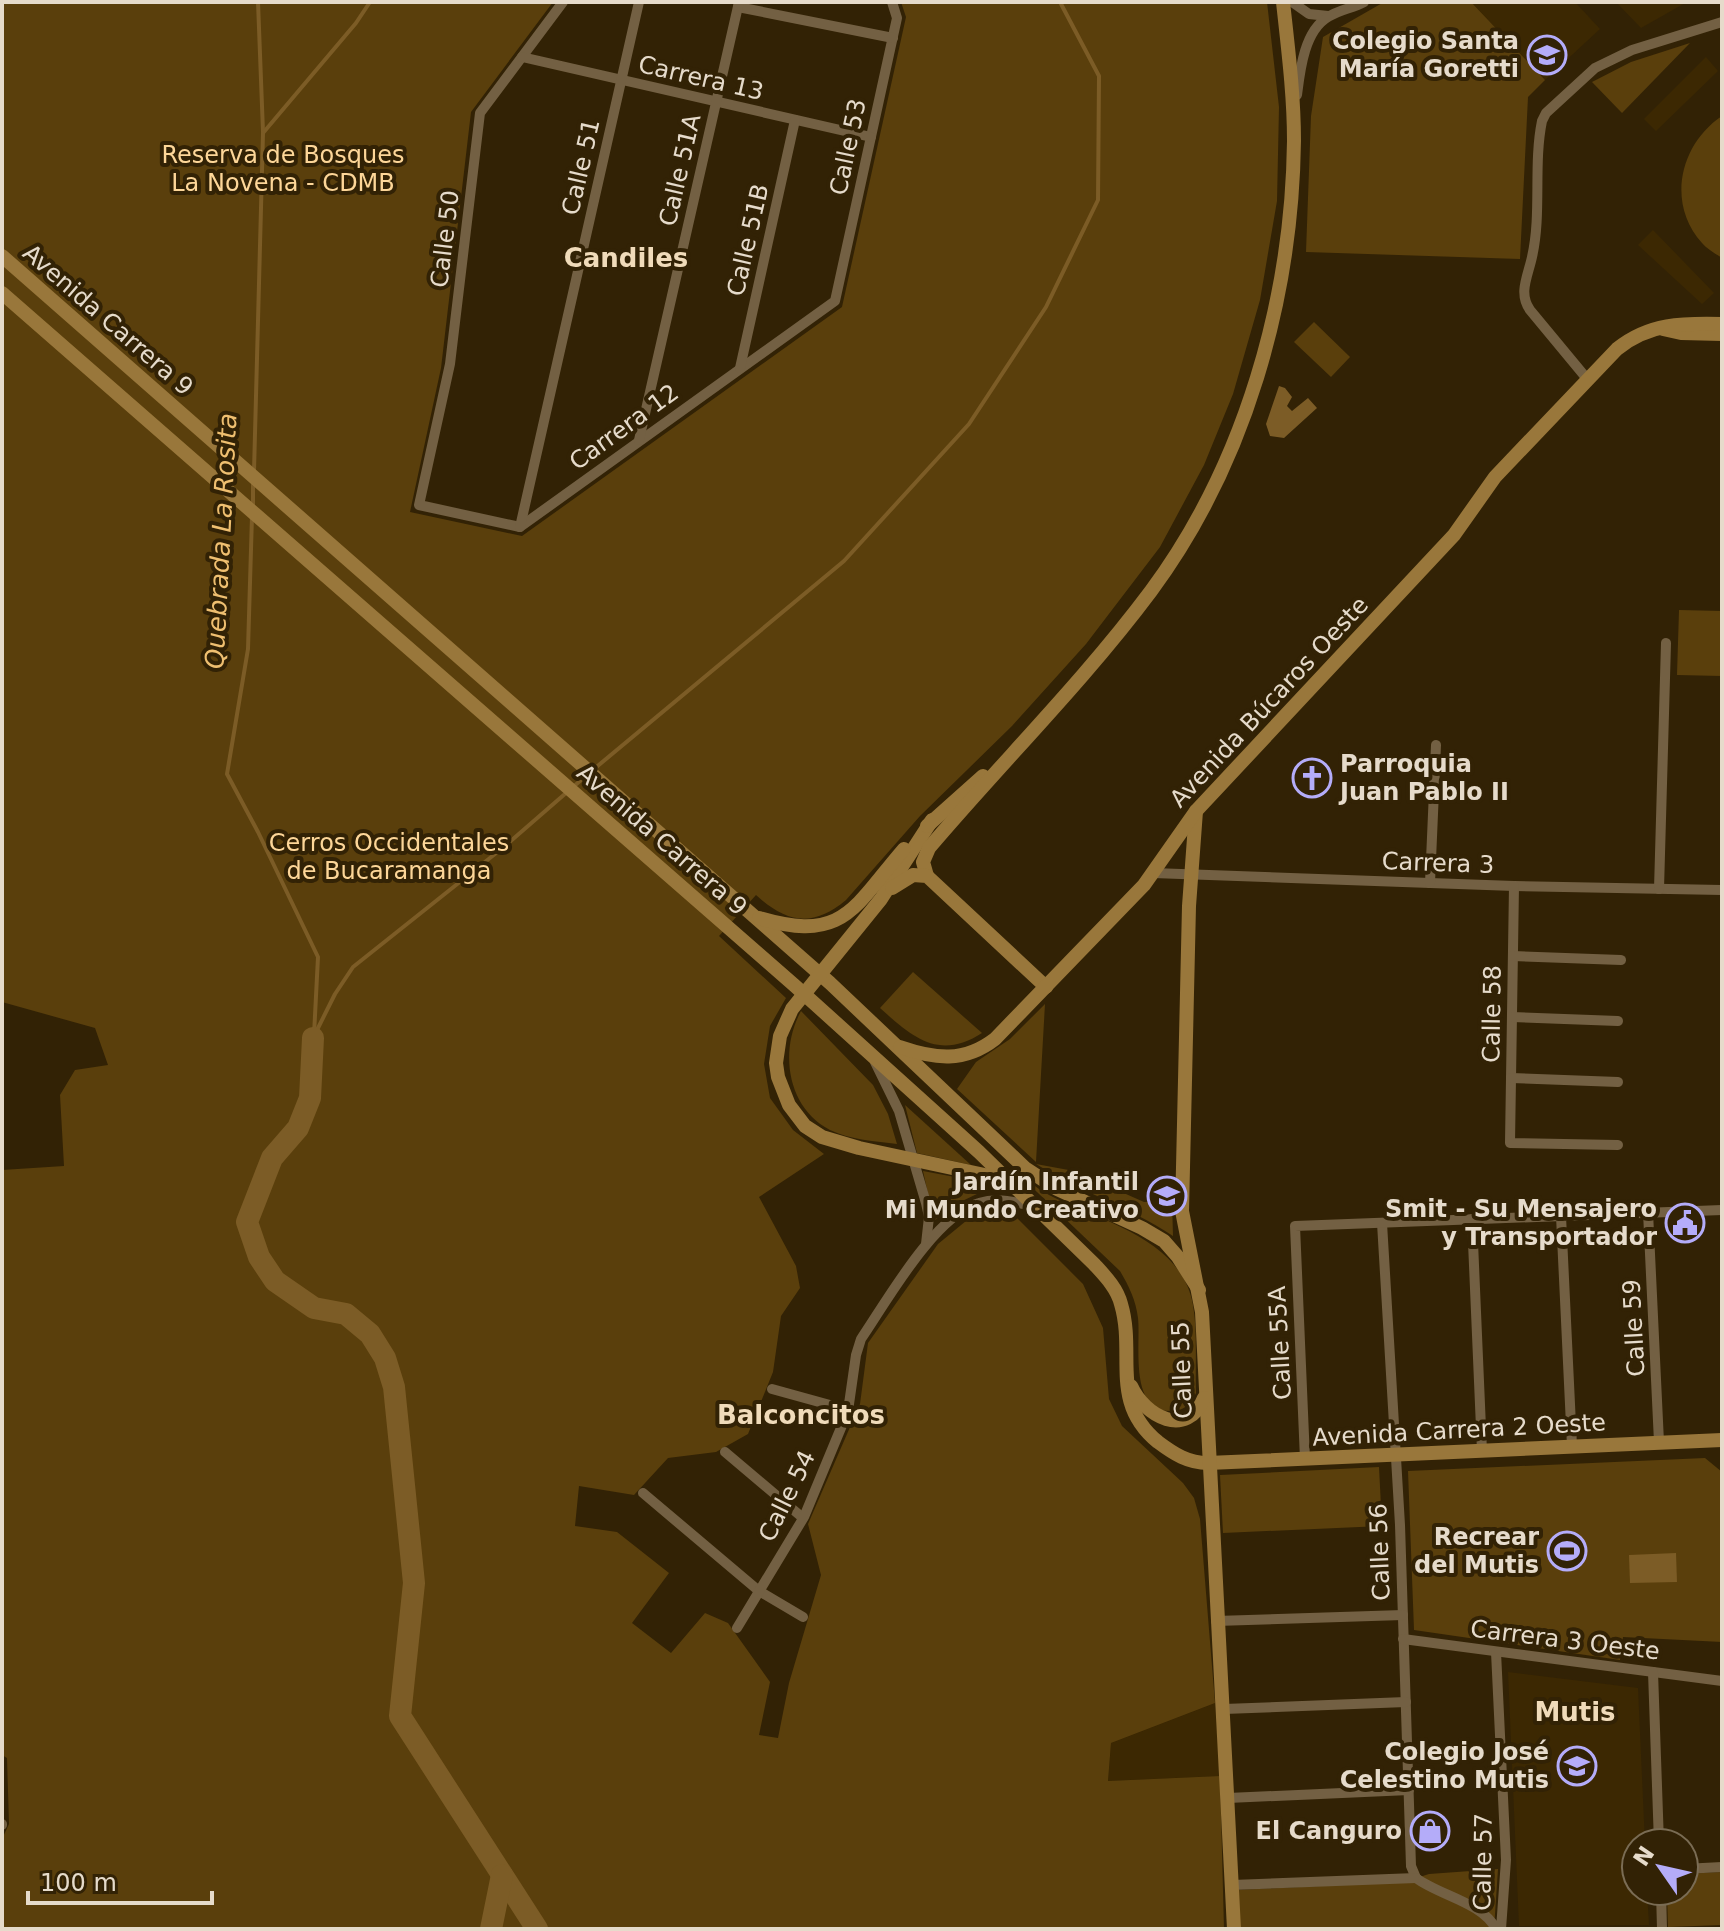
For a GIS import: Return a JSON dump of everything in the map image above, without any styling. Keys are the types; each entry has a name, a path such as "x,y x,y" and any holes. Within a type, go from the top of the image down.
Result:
{"main road":[{"path":"1046,987 927,876 923,862 929,848 1091,666 1152,590 1186,537 1222,469 1254,385 1286,244 1294,114 1283,2"},
{"name":"Avenida Carrera 9","path":"2,256 830,983 999,1144 1043,1182 1164,1241 1199,1290"},
{"name":"Avenida Carrera 9","path":"2,293 794,985 1036,1207 1094,1264 1118,1295 1124,1319 1125,1371 1131,1406 1137,1420 1148,1433 1185,1459 1208,1463"},
{"path":"1655,327 1682,323 1722,324"},
{"path":"1655,327 1681,333 1722,334"},
{"name":"Avenida Búcaros Oeste","path":"897,1046 935,1058 948,1058 974,1052 995,1039 1153,873 1196,811 1454,535 1495,477 1626,342 1655,327"},
{"path":"751,914 792,927 810,928 838,921 932,820 969,786 1002,763"},
{"name":"Calle 55","path":"1196,811 1191,874 1182,1211 1202,1312 1234,1929"},
{"path":"932,820 881,899 792,1009 780,1036 776,1063 778,1077 789,1105 813,1132 833,1142 994,1177 1013,1186"},
{"path":"881,899 903,879 913,875 927,876"},
{"path":"1125,1371 1136,1397 1145,1408 1165,1419 1183,1420 1194,1415 1205,1396"},
{"name":"Avenida Carrera 2 Oeste","path":"1208,1463 1659,1442 1719,1442"}],"street":[{"name":"Calle 50","path":"520,527 419,505 450,364 480,113 563,2"},
{"name":"Calle 51","path":"520,527 639,2"},
{"name":"Calle 53","path":"835,301 897,18 892,2"},
{"path":"1292,2 1309,14 1328,16 1364,2"},
{"path":"739,4 893,38"},
{"name":"Calle 51A","path":"639,440 739,4"},
{"path":"1294,114 1310,39 1328,16"},
{"path":"1588,380 1530,310 1524,294 1534,250 1540,130 1544,116 1595,68 1632,50 1722,22"},
{"name":"Carrera 13","path":"522,57 871,137"},
{"name":"Calle 51B","path":"740,368 795,120"},
{"name":"Carrera 12","path":"520,527 835,301"},
{"path":"1659,889 1666,643"},
{"path":"1430,883 1436,745"},
{"name":"Carrera 3","path":"1153,873 1722,890"},
{"name":"Calle 58","path":"1514,886 1510,1143 1618,1145"},
{"path":"1513,956 1621,960"},
{"path":"1512,1017 1618,1021"},
{"path":"872,1055 899,1111 928,1211 926,1246"},
{"path":"1511,1078 1618,1082"},
{"name":"Calle 54","path":"737,1628 803,1518 848,1410 861,1339 926,1246 955,1215 979,1203 1006,1200 1036,1207"},
{"path":"1382,1223 1722,1210"},
{"name":"Calle 59","path":"1648,1212 1659,1442"},
{"path":"1561,1216 1572,1446"},
{"path":"1472,1219 1482,1451"},
{"name":"Calle 55A","path":"1305,1459 1295,1226 1382,1223"},
{"name":"Calle 56","path":"1382,1223 1403,1615 1411,1866 1416,1878"},
{"path":"772,1389 848,1410"},
{"path":"725,1452 803,1518"},
{"path":"643,1493 759,1591 803,1617"},
{"path":"1216,1621 1403,1615"},
{"name":"Carrera 3 Oeste","path":"1403,1639 1722,1681"},
{"name":"Calle 57","path":"1496,1652 1506,1860 1499,1929"},
{"path":"1653,1672 1658,1827"},
{"path":"1224,1709 1406,1702"},
{"path":"1228,1798 1409,1790"},
{"path":"1700,1868 1722,1867"},
{"path":"1232,1885 1416,1878 1487,1916 1499,1929"},
{"path":"1661,1907 1662,1929"}],"shaded area":[{"name":"Colegio Santa María Goretti","path":"1471,2 1575,2 1600,29 1545,80"},
{"path":"1616,2 1687,2 1641,28"},
{"path":"1706,57 1718,71 1656,131 1644,119"},
{"path":"1653,230 1714,293 1702,304 1638,245"},
{"path":"1279,386 1292,397 1287,406 1292,411 1308,398 1317,408 1284,438 1270,436 1266,424"},
{"path":"1676,1553 1677,1582 1630,1583 1629,1555"},
{"name":"Colegio José Celestino Mutis","path":"1508,1672 1638,1688 1644,1827 1620,1827 1620,1907 1648,1907 1649,1925 1519,1926"},
{"path":"1215,1703 1220,1776 1108,1781 1111,1743"}],"green space":[{"name":"Cerros Occidentales de Bucaramanga","path":"2,2 553,2 471,112 441,368 410,512 522,536 842,307 906,17 901,2 1267,2 1279,107 1277,201 1260,300 1233,394 1204,465 1160,547 1086,644 1012,726 920,816 846,900 822,915 800,918 778,912 756,895 719,936 786,998 770,1026 764,1064 770,1098 793,1130 824,1154 759,1197 796,1266 800,1288 781,1316 773,1372 748,1434 716,1452 668,1458 634,1495 579,1486 575,1526 617,1532 669,1573 632,1623 671,1653 705,1613 728,1623 770,1682 759,1735 778,1738 789,1683 821,1575 808,1524 860,1404 868,1343 938,1244 972,1216 995,1210 1016,1217 1083,1284 1103,1328 1109,1399 1122,1426 1183,1483 1194,1498 1200,1519 1215,1703 1111,1743 1108,1781 1220,1776 1224,1929 2,1929 2,1839 9,1824 7,1758 2,1755 2,1170 64,1166 60,1095 75,1070 108,1065 95,1028 2,1002"},
{"path":"1384,2 1471,2 1545,80 1528,97 1520,259 1306,252 1311,116 1323,37"},
{"path":"1690,43 1622,113 1592,82 1631,62"},
{"path":"1722,116 1722,258 1704,245 1691,227 1681,193 1688,158 1696,142"},
{"path":"1314,322 1350,357 1331,377 1294,342"},
{"path":"1679,610 1722,611 1722,676 1677,675"},
{"path":"913,972 982,1033 967,1041 939,1045 915,1036 892,1019 880,1008"},
{"path":"1045,1004 1036,1162 957,1089 976,1062 1010,1039"},
{"path":"801,1011 873,1085 888,1114 897,1144 863,1140 830,1130 804,1108 791,1077 789,1060 790,1043"},
{"path":"905,1105 971,1165 917,1153"},
{"path":"1036,1164 1074,1171 1144,1202 1172,1201 1173,1236 1140,1216"},
{"path":"923,1171 976,1181 979,1193 954,1205 934,1221"},
{"path":"1017,1173 1048,1195 1115,1224 1155,1247 1184,1279 1194,1311 1196,1393 1184,1408 1177,1411 1159,1409 1149,1401 1143,1390 1137,1312 1120,1271"},
{"name":"Recrear del Mutis","path":"1705,1458 1722,1472 1722,1642 1623,1637 1620,1660 1414,1630 1408,1471"},
{"path":"1379,1467 1382,1526 1223,1533 1220,1475"},
{"path":"1498,1869 1494,1929 1239,1929 1238,1890 1404,1882 1429,1874"},
{"path":"1722,1872 1722,1925 1668,1927 1667,1907 1700,1907 1700,1873"}],"waterway":[{"path":"258,2 263,132"},
{"name":"Quebrada La Rosita","path":"254,471 263,133 356,23 370,2"},
{"path":"594,769 844,561 969,424 1046,307 1098,200 1099,76 1060,2"},
{"name":"Quebrada La Rosita","path":"253,484 253,507"},
{"name":"Quebrada La Rosita","path":"252,516 248,649 227,774 318,957 314,1035"},
{"path":"573,787 587,775"},
{"path":"313,1038 335,994 353,967 505,846 566,793"},
{"name":"Quebrada La Rosita","path":"313,1038 310,1098 298,1128 272,1158 247,1222 259,1257 275,1281 314,1308 346,1314 370,1334 385,1358 394,1387 414,1583 400,1716 537,1929"},
{"path":"491,1929 502,1875"}],"place":[{"name":"Colegio Santa María Goretti","path":"1547,55"},
{"name":"Parroquia Juan Pablo II","path":"1312,778"},
{"name":"Jardín Infantil Mi Mundo Creativo","path":"1167,1196"},
{"name":"Smit - Su Mensajero y Transportador","path":"1685,1223"},
{"name":"Recrear del Mutis","path":"1567,1551"},
{"name":"Colegio José Celestino Mutis","path":"1577,1766"},
{"name":"El Canguro","path":"1430,1831"}],"district":[{"name":"Candiles","path":"626,258"},
{"name":"Balconcitos","path":"801,1415"},
{"name":"Mutis","path":"1575,1712"}],"park label":[{"name":"Reserva de Bosques La Novena - CDMB","path":"283,169"}]}
